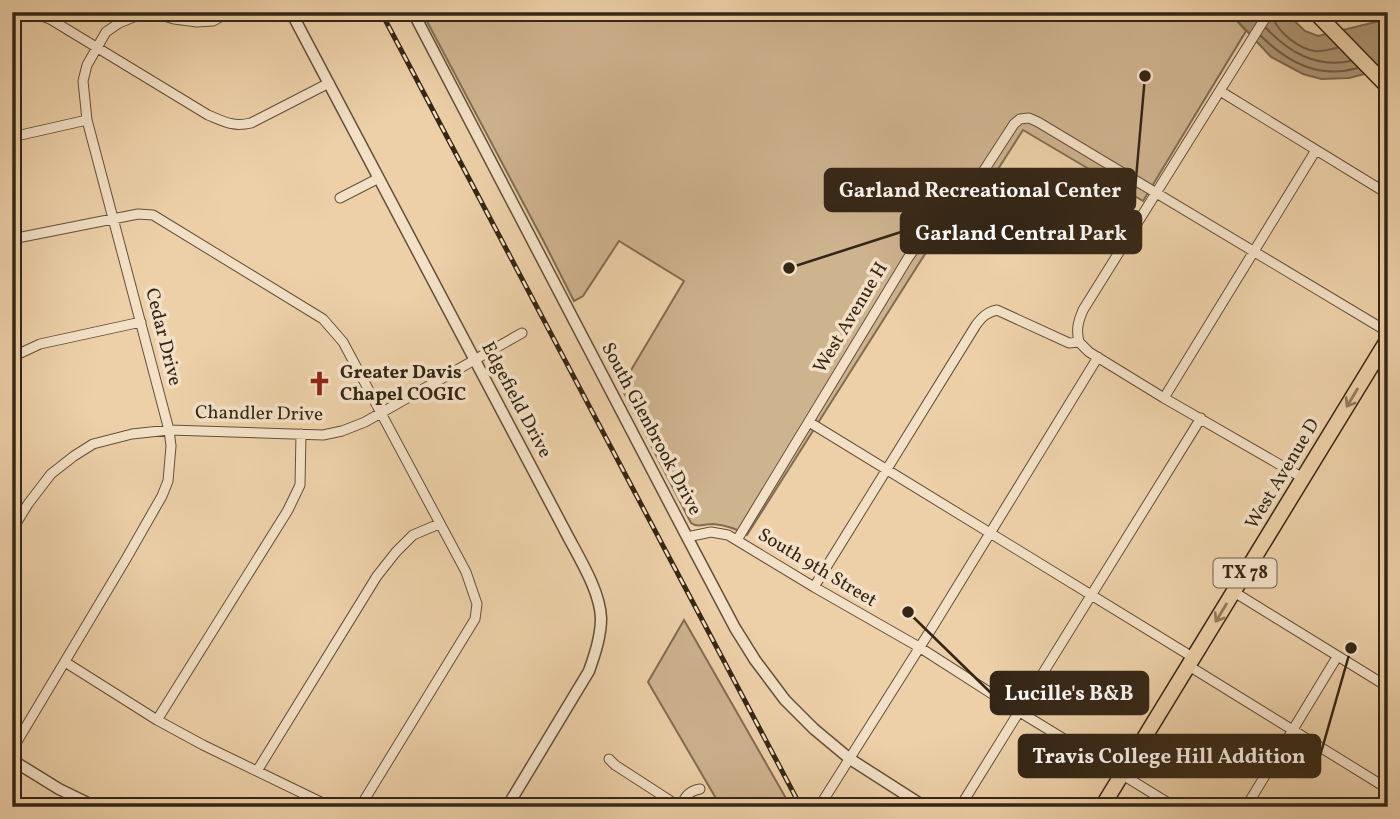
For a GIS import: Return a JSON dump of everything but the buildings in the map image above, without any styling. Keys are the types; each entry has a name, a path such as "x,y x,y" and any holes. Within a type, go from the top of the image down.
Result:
{"main road":[{"path":"1322,18 1386,86"},
{"name":"West Avenue D","path":"1102,807 1388,339"}],"street":[{"path":"31,12 50,19 208,115 231,124 240,126 251,123 329,83"},
{"name":"Cedar Drive","path":"12,750 162,496 168,481 172,446 87,120 83,81 87,65 106,32 141,14 157,14 197,22 213,21 229,12"},
{"name":"Edgefield Drive","path":"291,12 596,592 601,619 597,646 589,671 507,807"},
{"name":"South Glenbrook Drive","path":"413,12 687,537 736,628 772,686 814,730 850,759 925,807"},
{"path":"1269,12 1083,310 1077,323 1077,333 1079,342 1089,352 1303,478"},
{"path":"1220,92 1388,194"},
{"name":"West Avenue H","path":"737,540 908,258 927,231 979,178 1010,128 1020,119 1029,118 1038,122 1156,193"},
{"path":"12,137 87,120"},
{"path":"1164,398 1316,150"},
{"path":"340,198 379,178"},
{"path":"1156,193 1388,332"},
{"path":"12,239 138,214 153,215 323,319 343,342 466,572 477,604 475,619 360,807"},
{"path":"814,587 981,317 997,310 1069,343 1079,342"},
{"path":"12,356 40,344 141,322"},
{"name":"Chandler Drive","path":"12,530 51,474 93,444 132,434 169,430 323,435 342,431 365,422 522,333"},
{"path":"819,807 1098,357"},
{"path":"960,807 1201,418"},
{"path":"810,422 1091,595 1292,730 1388,789"},
{"path":"157,720 288,510 300,485 301,434"},
{"path":"257,771 377,576 413,535 439,524"},
{"name":"South 9th Street","path":"687,537 711,532 722,533 737,540 919,648 1175,807"},
{"path":"1234,592 1388,687"},
{"path":"1246,807 1337,657"},
{"path":"65,662 202,745 331,807"},
{"path":"610,759 615,765 680,807 692,790 700,789"},
{"path":"12,760 59,789 96,807"}],"shaded area":[{"path":"422,12 1229,12 1246,31 1143,201 1023,130 991,180 925,254 747,535 722,525 699,526 691,523 621,387 684,281 619,241 583,296 574,301"},
{"path":"684,620 791,807 721,807 648,682"}],"water":[{"path":"1229,12 1285,12 1305,31 1318,36 1388,19 1388,68 1349,78 1321,79 1303,74 1271,57"}],"railway":[{"path":"381,12 801,807"}],"place":[{"name":"Garland Recreational Center","path":"1145,76"},
{"name":"Garland Central Park","path":"789,268"},
{"name":"Greater Davis Chapel COGIC","path":"320,384"},
{"name":"Lucille's B&B","path":"908,612"},
{"name":"Travis College Hill Addition","path":"1351,648"}]}
